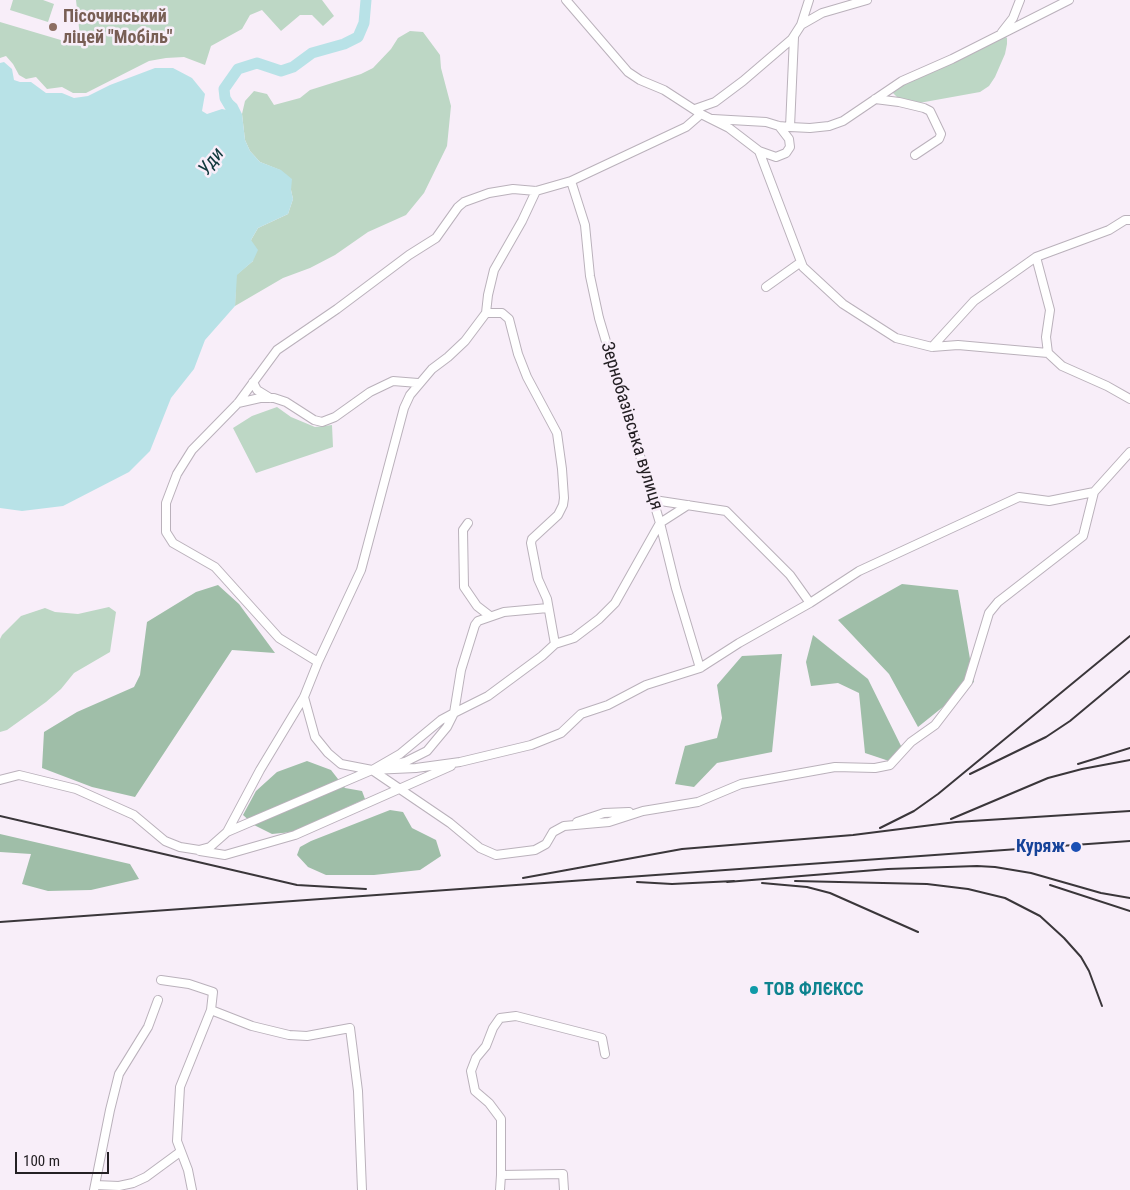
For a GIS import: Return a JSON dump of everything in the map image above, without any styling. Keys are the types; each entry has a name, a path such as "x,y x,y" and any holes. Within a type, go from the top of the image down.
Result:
{"street":[{"path":"566,0 628,72 664,90 698,112 713,119 736,133 759,151 776,157 786,153 790,147 789,139 778,126"},
{"path":"318,662 279,638 215,567 172,543 166,532 166,503 177,474 192,450 238,403 277,350 436,238 458,207 464,202 488,194 513,189 536,191 571,181 686,127 698,112 743,81 794,37 801,25 809,0"},
{"path":"801,25 822,13 867,0"},
{"path":"1001,34 1013,18 1020,0"},
{"path":"713,119 766,122 790,127 810,128 829,126 842,121 902,81 952,59 1069,0"},
{"path":"790,127 794,37"},
{"path":"875,99 899,102 930,111 941,134 939,139 915,155"},
{"path":"759,151 803,267 844,304 896,338 932,347 958,345 1048,353 1062,366 1107,386 1130,399"},
{"name":"Зернобазівська вулиця","path":"571,181 585,225 590,276 599,318 654,500 676,588 700,668"},
{"path":"227,832 260,770 304,697 318,662 361,570 404,408 410,395 418,383 432,369 465,341 486,313 494,270 536,191"},
{"path":"932,347 974,301 1036,258 1109,230 1125,220 1130,220"},
{"path":"1036,258 1050,310 1046,337 1048,353"},
{"path":"766,287 801,262"},
{"path":"486,313 502,313 509,318 518,354 524,369 557,433 564,502 558,515 532,539 531,543 538,579 546,599 555,644"},
{"path":"253,382 257,390 270,398 286,402 314,420 322,422 335,417 370,392 393,381 418,383"},
{"path":"238,403 270,398"},
{"path":"372,770 450,823 480,848 496,855 535,850 546,844 553,832 564,826 610,822 644,811 698,802 741,784 835,768 876,768 890,765 911,742 935,725 968,682 989,613 998,602 1083,536 1094,492 1130,452"},
{"path":"304,697 315,737 328,753 341,764 372,770 416,768 460,762 530,745 561,733 581,714 608,705 646,685 700,668 810,604 859,571 1018,497 1049,501 1094,492"},
{"path":"654,500 726,511 790,574 810,604"},
{"path":"199,850 210,847 227,832 372,770 400,754 441,720 488,696 542,656 555,644 574,638 599,619 615,602 660,523 688,505"},
{"path":"468,523 463,530 464,587 477,606 490,616"},
{"path":"372,770 405,762 427,751 447,727 454,713 462,670 475,625 478,621 504,612 548,608"},
{"path":"0,780 19,775 76,789 134,815 165,841 180,847 225,854 295,835 460,762"},
{"path":"161,980 189,984 213,992 211,1010 180,1087 177,1141 188,1170 192,1190"},
{"path":"158,1000 148,1027 119,1074 95,1188 133,1183 146,1177 180,1152"},
{"path":"211,1010 252,1026 289,1034 307,1036 350,1028 358,1091 362,1190"},
{"path":"500,1190 501,1118 489,1103 475,1092 471,1071 476,1058 486,1046 500,1018 516,1016 602,1038 605,1054"},
{"path":"501,1175 563,1174 564,1190"}],"green space":[{"path":"13,0 43,0 54,4 48,22 10,10"},
{"path":"76,0 322,0 334,16 323,26 312,15 300,15 281,31 262,10 250,15 242,29 211,46 205,65 184,57 149,61 86,93 73,93 62,87 47,89 36,77 26,79 19,75 6,56 0,58 0,22 81,46"},
{"path":"410,31 423,32 440,55 441,68 451,106 447,146 424,193 406,215 368,232 335,255 310,268 283,278 235,306 236,275 253,261 251,240 258,228 288,214 293,199 291,190 280,170 260,162 250,151 245,140 242,114 245,101 254,91 267,94 274,105 300,98 310,90 361,74 373,68 391,49 398,38"},
{"path":"1004,35 1007,38 1005,54 995,77 989,86 980,92 919,103 898,98 892,92 892,88"},
{"path":"277,407 291,417 315,427 332,425 333,447 256,473 233,428 252,416"},
{"path":"902,584 958,590 974,682 918,727 889,674 838,620"},
{"path":"218,585 239,604 275,653 232,650 135,797 92,787 42,768 44,732 77,712 134,687 140,675 147,622 196,592"},
{"path":"109,607 116,612 110,652 74,673 61,689 46,702 7,730 0,732 0,639 2,635 21,616 45,608 55,612 78,614"},
{"path":"813,635 868,679 903,750 889,761 865,753 859,693 838,683 811,686 806,662"},
{"path":"782,654 772,752 717,763 694,787 675,784 685,746 717,738 722,718 717,685 742,656"},
{"path":"307,761 331,770 345,788 362,791 365,799 292,832 272,834 254,825 243,815 256,791 277,772"},
{"path":"390,810 403,812 412,828 436,840 441,856 420,870 374,875 326,875 308,867 297,855 300,847 311,841"},
{"path":"0,834 130,864 139,879 91,890 48,891 22,884 31,854 0,852"}],"water":[{"path":"4,62 12,69 14,80 31,82 46,93 62,93 74,98 88,96 110,85 155,68 173,68 192,78 205,94 202,111 207,114 222,109 231,111 228,96 237,104 242,114 245,140 250,151 260,162 281,170 292,179 291,190 293,199 288,214 258,228 251,240 258,250 253,261 237,275 235,306 205,340 194,369 171,398 150,451 129,472 63,506 22,511 0,508 0,63"}],"waterway":[{"name":"Уди","path":"235,121 232,110 225,98 224,89 238,69 257,63 281,71 293,67 312,53 344,44 358,37 364,23 366,0"}],"railway":[{"path":"880,828 914,811 938,794 1130,636"},
{"path":"970,774 1046,737 1070,721 1130,671"},
{"path":"1078,764 1130,748"},
{"path":"951,819 1048,778 1082,769 1130,760"},
{"path":"523,878 682,849 853,835 956,822 1130,811"},
{"path":"0,816 297,885 366,889"},
{"path":"0,922 1130,841"},
{"path":"727,882 888,869 977,866 1031,873 1101,893 1130,898"},
{"path":"637,882 672,884 734,881"},
{"path":"795,881 927,884 968,889 1005,898 1040,916 1064,938 1081,957 1089,971 1102,1006"},
{"path":"762,883 807,887 830,893 918,932"},
{"path":"1050,885 1130,911"}],"place":[{"name":"Пісочинський ліцей \"Мобіль\"","path":"53,27"},
{"name":"Куряж","path":"1076,847"},
{"name":"ТОВ ФЛЄКСС","path":"754,990"}]}
